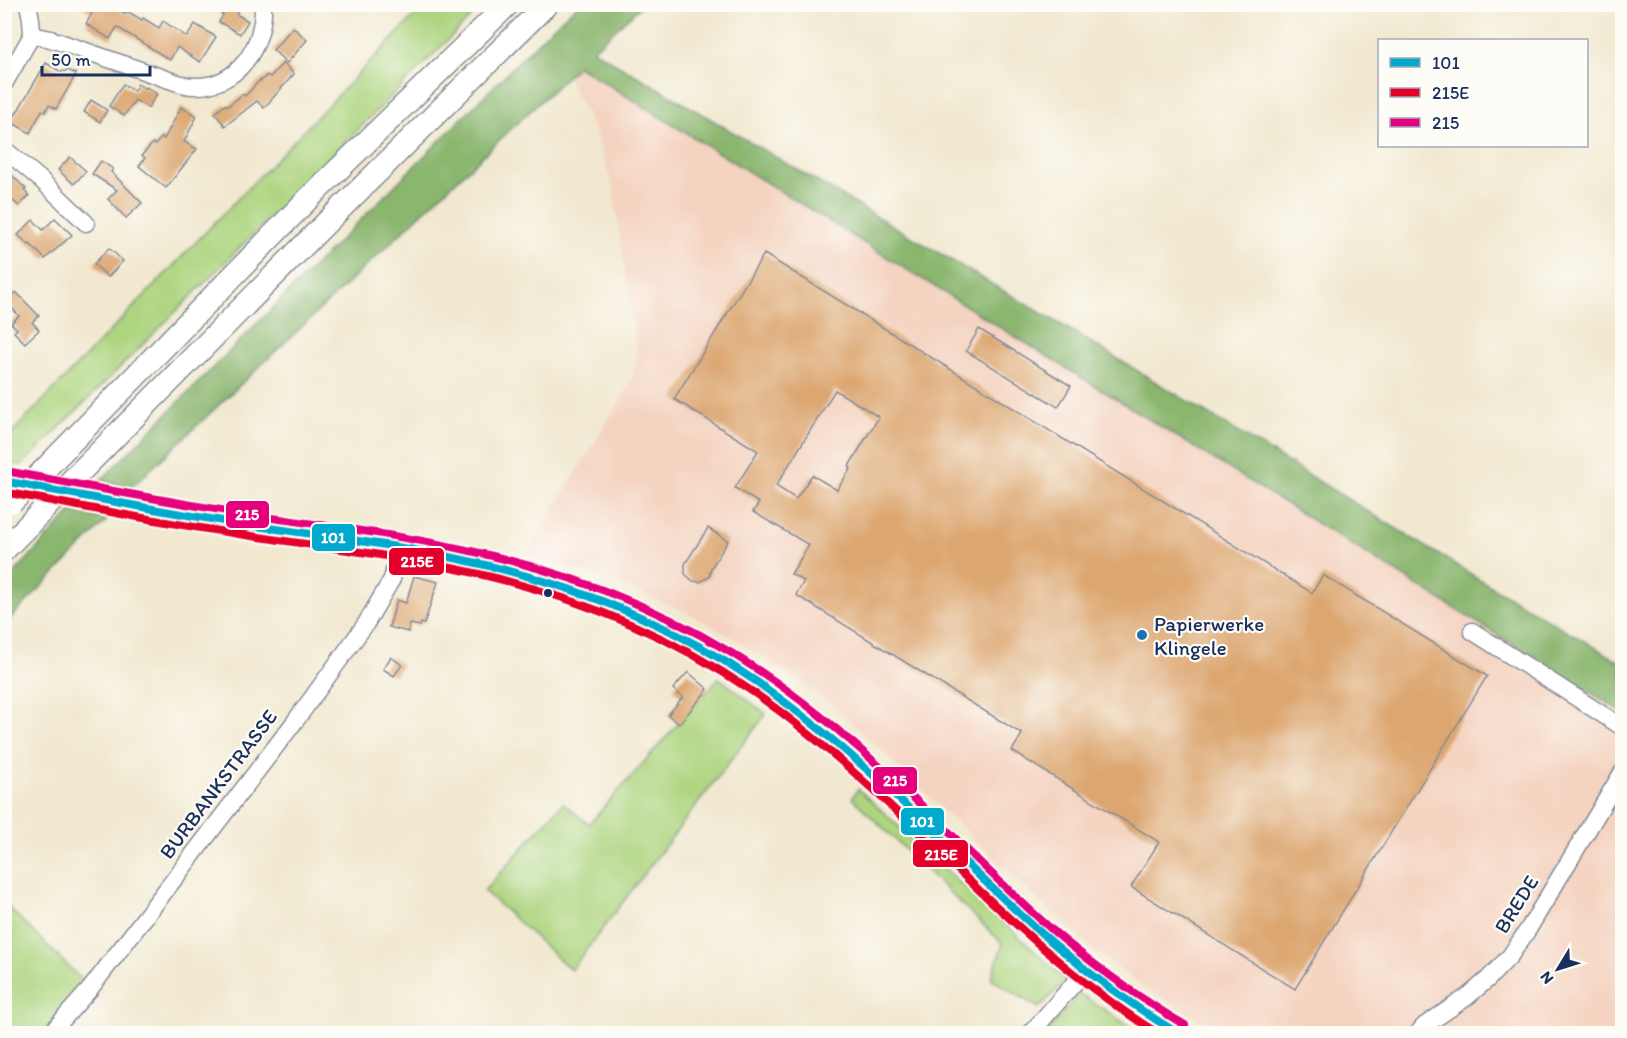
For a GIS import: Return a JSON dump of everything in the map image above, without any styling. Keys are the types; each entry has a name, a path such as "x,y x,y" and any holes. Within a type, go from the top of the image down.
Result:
{"highway":[{"path":"7,498 44,470 307,200 508,4"},
{"path":"4,550 320,229 542,9"}],"main road":[{"path":"7,498 235,523 452,557 511,571 591,596 668,629 757,682 838,744 993,890 1085,971 1180,1034"}],"street":[{"path":"4,84 32,35 28,4"},
{"path":"32,35 51,39 175,82 204,86 226,79 246,62 260,35 263,4"},
{"path":"4,149 40,179 86,223"},
{"name":"BURBANKSTRASSE","path":"50,1034 90,989 296,720 358,634 392,579 400,548"},
{"path":"1472,631 1623,727"},
{"name":"BREDE","path":"1417,1034 1424,1026 1467,997 1510,956 1623,773"},
{"path":"1030,1034 1085,971"}],"shaded area":[{"path":"578,65 1622,712 1622,1033 1224,1034 1145,988 1101,956 1064,925 850,721 814,691 733,638 688,613 605,578 526,555 624,394 637,363 613,187 594,129 566,76"}],"green space":[{"path":"425,5 451,5 472,16 22,465 5,463 5,440"},
{"path":"578,5 642,5 593,50 1072,331 1497,590 1622,663 1622,712 578,66 132,487 100,481 554,26"},
{"path":"71,512 107,520 5,624 5,583"},
{"path":"719,678 766,714 571,970 484,891 563,803 589,824"},
{"path":"858,789 1066,980 1039,1008 991,979 1003,944 852,798"},
{"path":"4,903 87,985 42,1033 5,1033"},
{"path":"1080,994 1140,1033 1045,1033"}],"building":[{"path":"78,4 109,4 125,14 127,11 142,20 143,18 159,28 163,21 187,37 195,24 216,37 200,62 177,47 170,60 117,27 110,39 86,24 92,13"},
{"path":"207,4 242,4 236,14 248,21 240,34 219,22 223,15"},
{"path":"293,27 307,40 287,63 273,50"},
{"path":"46,63 61,72 68,70 76,74 56,109 49,105 45,112 42,110 30,133 11,122"},
{"path":"283,63 294,74 264,108 257,101 225,126 215,113 243,94 245,96 260,80 267,75 270,77"},
{"path":"123,84 134,91 138,84 157,94 148,108 135,100 124,116 109,106"},
{"path":"91,100 107,110 100,122 84,112"},
{"path":"181,107 197,116 184,142 197,149 166,188 139,166 145,158 142,155 153,143 155,145 162,137 164,139"},
{"path":"70,157 86,171 74,184 58,170"},
{"path":"101,161 113,169 111,172 142,203 126,218 108,199 117,190 92,174"},
{"path":"11,174 26,189 24,190 29,196 19,206 12,200 4,209 4,181"},
{"path":"55,218 72,235 45,259 18,235 33,220 43,230"},
{"path":"109,248 123,261 108,277 94,264"},
{"name":"Papierwerke Klingele","path":"764,254 1312,593 1323,575 1487,676 1295,989 1131,887 1159,842 1012,751 1022,734 796,595 804,581 791,574 809,545 753,512 759,503 735,488 758,451 674,399","holes":["835,390 879,417 837,490 812,475 796,499 776,486"]},
{"path":"16,292 39,316 32,322 39,330 25,343 14,332 17,329 11,323 19,316 6,301"},
{"path":"979,329 1071,386 1058,407 966,351"},
{"path":"708,528 728,541 711,568 709,577 700,582 693,581 685,574 685,564"},
{"path":"414,576 438,582 424,624 421,623 420,626 410,624 408,632 389,627 397,600 406,603"},
{"path":"391,657 402,665 394,676 383,669"},
{"path":"688,672 708,689 679,724 668,715 683,697 673,689"}],"transit line":[{"name":"215","path":"6,471 215,509 365,531 454,547 557,574 593,586 663,616 761,672 816,713 885,772 1064,940 1123,985 1185,1025"},
{"name":"101","path":"4,481 183,514 451,557 554,584 590,596 659,626 725,662 800,714 882,783 1041,933 1102,982 1179,1034"},
{"name":"215E","path":"4,492 184,525 392,557 479,574 586,606 654,635 719,670 804,730 855,773 1051,955 1103,996 1159,1034"}],"place":[{"name":"Papierwerke Klingele","path":"1142,635"}]}
